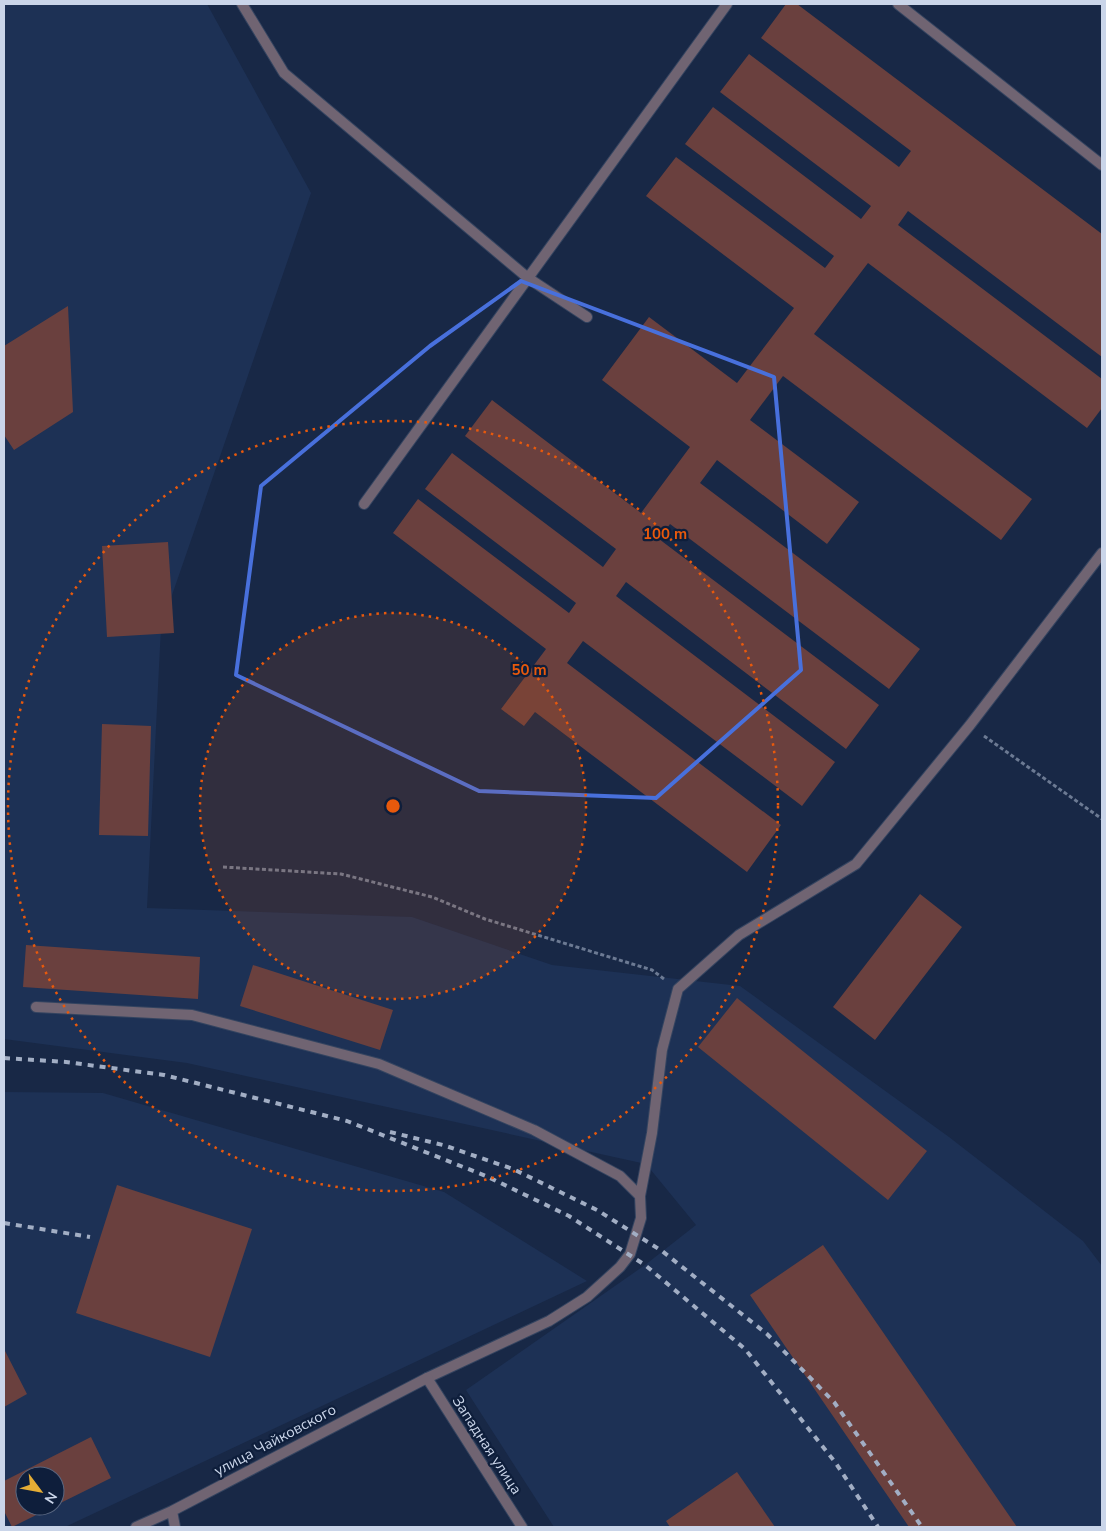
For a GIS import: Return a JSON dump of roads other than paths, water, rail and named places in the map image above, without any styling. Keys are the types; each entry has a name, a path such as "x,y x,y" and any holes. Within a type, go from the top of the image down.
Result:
{"street":[{"path":"242,4 284,73 528,278 587,317"},
{"path":"364,504 727,4"},
{"path":"898,4 1102,165"},
{"name":"улица Чайковского","path":"136,1527 172,1511 427,1378 549,1321 587,1297 620,1267 630,1254 641,1218 640,1196 652,1133 662,1050 678,989 739,935 856,864 970,725 1102,553"},
{"path":"36,1007 192,1015 378,1064 534,1130 620,1176 640,1196"},
{"name":"Западная улица","path":"427,1378 522,1527"},
{"path":"172,1511 175,1527"}],"railway":[{"path":"4,1058 66,1062 164,1075 347,1121 486,1176 569,1216 645,1265 745,1349 835,1462 878,1527"},
{"path":"390,1132 443,1145 513,1169 597,1210 662,1251 767,1334 834,1402 922,1527"},
{"path":"4,1223 90,1237"}]}
